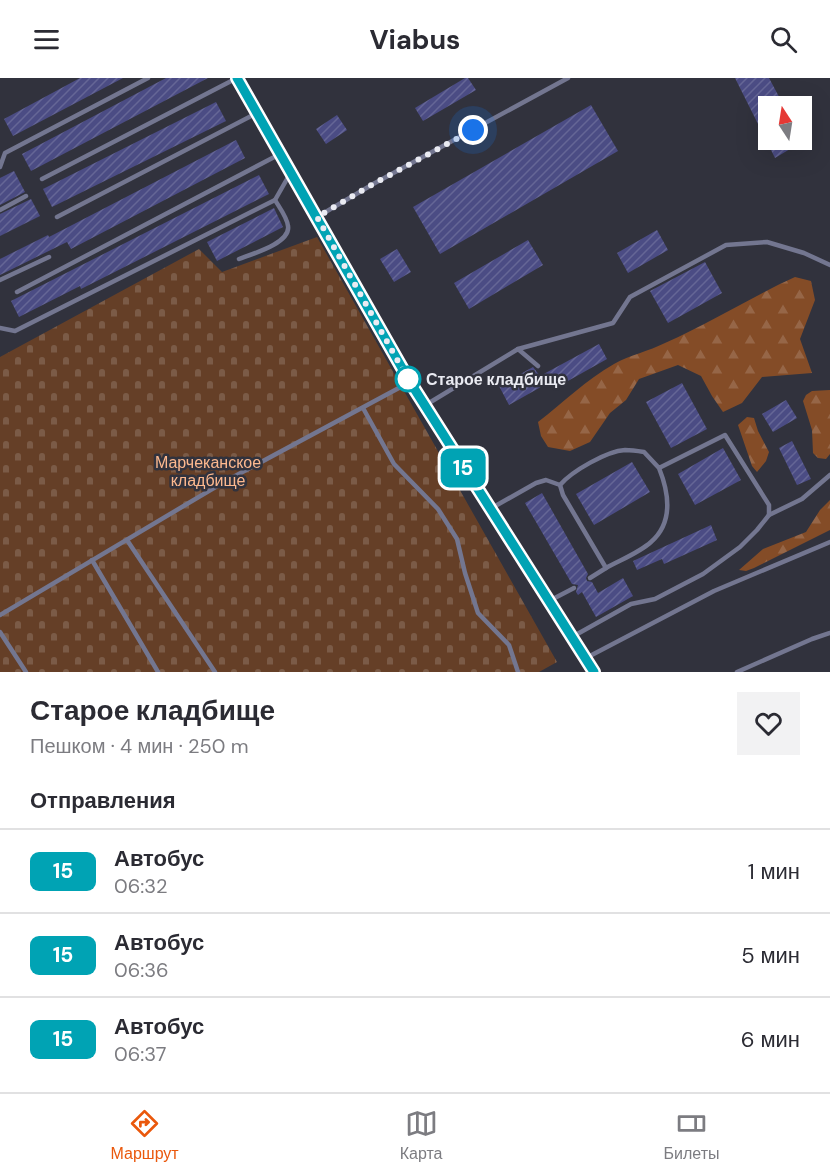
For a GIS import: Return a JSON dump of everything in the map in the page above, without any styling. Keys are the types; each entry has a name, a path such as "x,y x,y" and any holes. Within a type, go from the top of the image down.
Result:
{"street":[{"path":"237,78 424,406 594,672"}],"lane":[{"path":"0,167 5,153 148,78"},
{"path":"42,179 237,78"},
{"path":"317,217 568,78"},
{"path":"57,217 257,112"},
{"path":"17,292 281,154"},
{"path":"0,328 15,331 275,200 291,171"},
{"path":"0,210 26,196"},
{"path":"239,259 281,241 287,234 288,226 275,200"},
{"path":"424,406 518,349 613,323 630,297 726,245 767,242 804,253 830,265"},
{"path":"0,280 49,257"},
{"path":"518,349 538,366"},
{"path":"0,615 224,482 410,382"},
{"path":"363,408 394,464 438,509 457,538 478,613 509,645 518,672"},
{"path":"659,468 725,435 769,505 769,515"},
{"path":"560,485 567,477 604,456 624,450 644,452 659,468 666,485 669,504 664,526 651,542 590,578"},
{"path":"572,637 631,604 655,599 703,574 740,547 769,515 802,499 830,475"},
{"path":"490,509 536,483 546,480 560,485"},
{"path":"560,485 562,495 606,568"},
{"path":"127,540 215,672"},
{"path":"586,658 714,591 830,542"},
{"path":"92,560 158,672"},
{"path":"549,601 574,588"},
{"path":"0,632 26,672"},
{"path":"737,672 830,633"}],"green space":[{"name":"Марчеканское кладбище","path":"317,237 557,662 539,672 0,672 0,357 199,249 222,272"},
{"path":"795,277 811,281 815,300 800,339 812,373 762,377 742,403 723,412 701,376 678,365 639,379 626,400 610,413 590,442 570,451 548,447 541,436 538,422 604,370 682,335"},
{"path":"830,390 830,454 826,459 818,458 813,453 812,430 803,401 812,391"},
{"path":"747,417 754,418 769,452 766,461 757,472 752,466 738,425"},
{"path":"830,500 830,530 754,568 746,571 739,570 763,549 806,532 820,510"}],"building":[{"path":"80,78 123,78 13,136 4,119"},
{"path":"166,78 208,78 31,171 22,154"},
{"path":"468,78 476,90 423,121 415,108"},
{"path":"735,78 769,78 779,96 758,96 758,124"},
{"path":"216,102 226,121 52,207 43,189"},
{"path":"591,105 618,151 440,254 413,207"},
{"path":"337,115 347,130 326,144 316,129"},
{"path":"236,140 245,158 71,249 67,242 0,275 0,259 48,235 49,237"},
{"path":"771,150 788,150 775,158"},
{"path":"14,171 25,192 0,205 0,178"},
{"path":"259,175 269,194 81,289 80,286 19,317 11,301"},
{"path":"31,199 40,216 0,236 0,214"},
{"path":"274,208 283,227 217,261 207,242"},
{"path":"657,230 668,250 628,273 617,253"},
{"path":"528,240 543,265 469,309 454,283"},
{"path":"397,249 411,272 394,282 380,259"},
{"path":"705,262 722,293 668,323 650,291"},
{"path":"599,344 607,359 559,386 555,379 509,405 499,386 533,367 540,376"},
{"path":"682,383 707,429 671,448 646,402"},
{"path":"786,400 797,418 773,432 762,414"},
{"path":"792,441 811,479 797,485 779,448"},
{"path":"723,448 741,480 695,505 678,474"},
{"path":"632,462 650,492 594,525 576,494"},
{"path":"542,493 588,574 587,581 592,582 598,593 623,578 633,596 596,617 582,592 578,595 576,592 578,585 572,584 525,503"},
{"path":"711,525 717,540 664,564 662,559 637,570 633,561"}],"bus line":[{"name":"15","path":"237,78 446,442 594,672"}],"place":[{"name":"Старое кладбище","path":"408,379"}],"route":[{"path":"408,379 317,217 473,130"}]}
